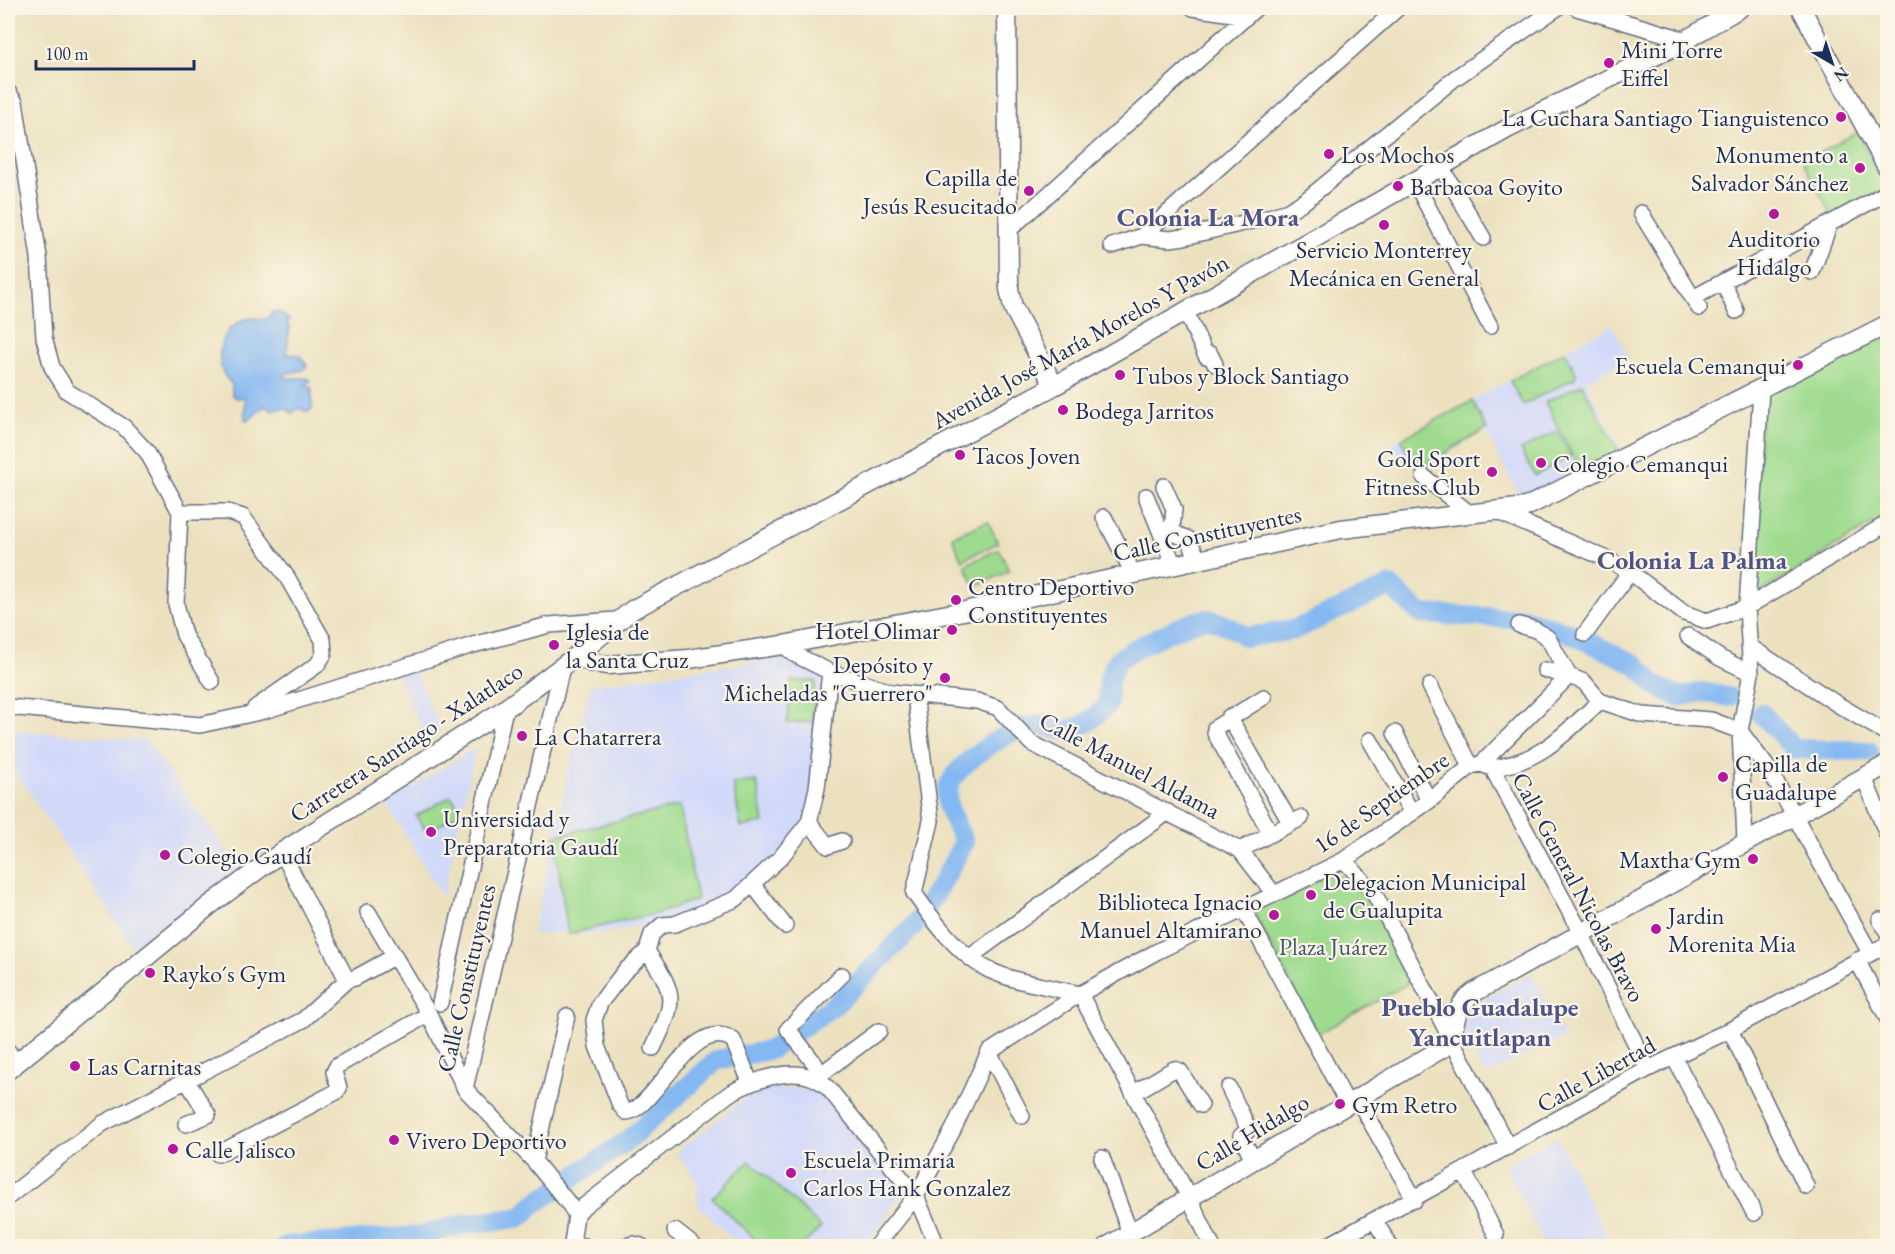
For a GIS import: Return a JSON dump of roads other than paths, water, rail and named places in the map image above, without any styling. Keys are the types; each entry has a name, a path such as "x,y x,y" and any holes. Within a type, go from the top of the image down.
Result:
{"main road":[{"path":"1007,8 1010,229 1008,272 1013,307 1054,386"},
{"name":"Avenida José María Morelos Y Pavón","path":"569,661 616,620 666,590 1054,386 1508,129 1686,40 1740,8"},
{"path":"1801,8 1887,169"},
{"name":"Calle Constituyentes","path":"569,661 608,665 688,658 783,645 969,610 1173,563 1341,529 1468,512 1526,507 1761,390 1887,324"},
{"name":"Carretera Santiago - Xalatlaco","path":"10,1062 210,904 282,852 505,709 569,661"},
{"path":"1450,1040 1456,1014 1464,1000 1581,931 1887,764"},
{"name":"Calle Hidalgo","path":"1108,1246 1443,1048 1450,1040"}],"street":[{"path":"1193,8 1251,12"},
{"path":"1112,246 1142,236 1398,8"},
{"path":"1142,236 1170,239 1184,237 1288,211 1322,188 1455,78 1557,8"},
{"path":"1576,8 1686,40"},
{"path":"1010,229 1251,12"},
{"path":"8,92 15,102 17,113 39,257 44,338 52,367 67,391 124,428 147,452 180,512 176,604 184,634 212,682"},
{"path":"1441,167 1483,238"},
{"path":"1414,182 1490,326"},
{"path":"1641,213 1696,303 1723,282 1829,226 1887,192"},
{"path":"1812,272 1829,226"},
{"path":"1723,282 1736,310"},
{"path":"1185,310 1206,356 1210,354 1215,363"},
{"path":"1745,840 1740,731 1751,673 1747,607 1761,390"},
{"path":"1424,477 1468,512"},
{"path":"1164,486 1174,509 1172,529 1176,534 1188,539 1198,558"},
{"path":"1146,496 1173,563"},
{"path":"1496,511 1630,572 1694,618 1713,619 1747,607 1887,523"},
{"path":"180,512 228,512 243,517 287,576 323,640 324,654 318,666 238,718"},
{"path":"1104,517 1132,573"},
{"path":"1585,634 1630,572"},
{"path":"8,707 200,725 238,718 472,645 549,625 616,620"},
{"path":"1519,625 1536,630 1548,638 1569,676"},
{"path":"1688,636 1715,655 1751,673"},
{"name":"Calle Manuel Aldama","path":"783,645 794,654 830,672 891,692 977,701 999,708 1031,743 1240,850 1274,894"},
{"path":"1749,646 1887,734"},
{"name":"Calle Constituyentes","path":"465,1089 569,661"},
{"path":"1545,670 1584,682 1600,701 1642,715 1711,720 1740,731 1770,771 1793,815 1864,956 1887,1019"},
{"path":"750,1082 733,1040 722,1036 694,1046 663,1076 644,1104 630,1112 623,1110 597,1046 594,1020 600,1003 624,972 647,951 649,937 662,925 675,924 736,899 781,856 809,822 817,788 830,672"},
{"name":"16 de Septiembre","path":"989,1052 1080,994 1244,908 1344,860 1481,766 1569,676"},
{"name":"Calle General Nicolas Bravo","path":"1430,686 1581,931 1648,1070"},
{"path":"915,695 931,821 914,894 931,916 970,957 990,970 1080,994 1189,1197 1212,1246"},
{"path":"1264,697 1229,717 1215,728 1215,734 1270,832"},
{"path":"1481,766 1523,762 1556,742 1600,701"},
{"path":"218,1154 336,1092 339,1088 334,1072 337,1066 434,1008 505,709"},
{"path":"1229,717 1296,820 1240,850"},
{"path":"1395,733 1429,801"},
{"path":"1370,740 1412,813"},
{"path":"1864,777 1887,837"},
{"path":"970,957 1168,812"},
{"path":"809,822 828,846 842,841"},
{"path":"282,852 347,980"},
{"path":"1344,860 1374,894 1509,1147"},
{"path":"753,885 785,926"},
{"path":"1244,908 1352,1101 1415,1200"},
{"path":"368,912 395,956 434,1008 465,1089 534,1161 573,1210 572,1246"},
{"name":"Calle Libertad","path":"1338,1244 1375,1221 1648,1070 1730,1030 1887,944"},
{"path":"647,951 664,976 672,1001 670,1012 653,1048"},
{"path":"8,1197 102,1124 303,1020 347,980 395,956"},
{"path":"842,975 788,1029 821,1078 916,1196 937,1246"},
{"path":"534,1161 567,1016"},
{"path":"1730,1030 1806,1186"},
{"path":"573,1210 581,1208 700,1114 750,1082 774,1076 805,1075 821,1078 879,1031"},
{"path":"989,1052 1022,1116"},
{"path":"876,1246 916,1196 953,1130 989,1052"},
{"path":"1674,1057 1754,1213"},
{"path":"1134,1094 1174,1069 1180,1071 1201,1106"},
{"path":"186,1124 208,1115 187,1081"},
{"path":"1229,1088 1247,1126 1248,1130 1241,1136 1253,1159"},
{"path":"1102,1158 1130,1233"},
{"path":"1464,1172 1496,1235"},
{"path":"1375,1221 1390,1246"},
{"path":"675,1231 694,1246"},
{"path":"625,1246 633,1244 641,1246"}],"water":[{"path":"272,312 279,312 289,320 286,354 299,355 307,365 303,370 284,374 285,378 308,378 311,381 306,383 312,389 312,408 308,412 299,408 292,413 285,408 274,410 264,406 248,421 245,419 245,397 236,398 232,394 232,384 225,376 221,366 222,344 226,334 233,326 253,318 267,319"}],"waterway":[{"path":"286,1246 418,1236 466,1224 518,1218 530,1207 628,1140 717,1060 770,1050 837,1003 914,926 942,883 964,842 948,805 948,790 960,770 986,748 1028,726 1041,724 1061,730 1075,728 1087,722 1108,704 1111,672 1121,658 1160,636 1190,624 1208,619 1223,624 1246,637 1294,630 1390,586 1421,614 1526,619 1567,632 1635,664 1655,685 1678,697 1703,692 1729,697"},
{"path":"1761,713 1794,749 1869,751"}],"place":[{"name":"Mini Torre Eiffel","path":"1609,63"},
{"name":"La Cuchara Santiago Tianguistenco","path":"1841,117"},
{"name":"Los Mochos","path":"1329,154"},
{"name":"Monumento a Salvador Sánchez","path":"1860,168"},
{"name":"Barbacoa Goyito","path":"1398,186"},
{"name":"Capilla de Jesús Resucitado","path":"1029,191"},
{"name":"Auditorio Hidalgo","path":"1774,214"},
{"name":"Servicio Monterrey Mecánica en General","path":"1384,225"},
{"name":"Escuela Cemanqui","path":"1798,365"},
{"name":"Tubos y Block Santiago","path":"1120,375"},
{"name":"Bodega Jarritos","path":"1063,410"},
{"name":"Tacos Joven","path":"960,455"},
{"name":"Colegio Cemanqui","path":"1541,463"},
{"name":"Gold Sport Fitness Club","path":"1492,472"},
{"name":"Centro Deportivo Constituyentes","path":"956,600"},
{"name":"Hotel Olimar","path":"952,630"},
{"name":"Iglesia de la Santa Cruz","path":"554,645"},
{"name":"Depósito y Micheladas \"Guerrero\"","path":"945,678"},
{"name":"La Chatarrera","path":"522,736"},
{"name":"Capilla de Guadalupe","path":"1723,777"},
{"name":"Universidad y Preparatoria Gaudí","path":"431,832"},
{"name":"Colegio Gaudí","path":"165,855"},
{"name":"Maxtha Gym","path":"1753,859"},
{"name":"Delegacion Municipal de Gualupita","path":"1311,895"},
{"name":"Biblioteca Ignacio Manuel Altamirano","path":"1274,915"},
{"name":"Jardin Morenita Mia","path":"1656,929"},
{"name":"Rayko´s Gym","path":"150,973"},
{"name":"Las Carnitas","path":"75,1066"},
{"name":"Gym Retro","path":"1340,1104"},
{"name":"Vivero Deportivo","path":"394,1140"},
{"name":"Calle Jalisco","path":"173,1149"},
{"name":"Escuela Primaria Carlos Hank Gonzalez","path":"791,1173"}],"district":[{"name":"Colonia La Mora","path":"1208,217"},
{"name":"Colonia La Palma","path":"1692,560"},
{"name":"Pueblo Guadalupe Yancuitlapan","path":"1480,1022"}],"park label":[{"name":"Plaza Juárez","path":"1333,946"}]}
